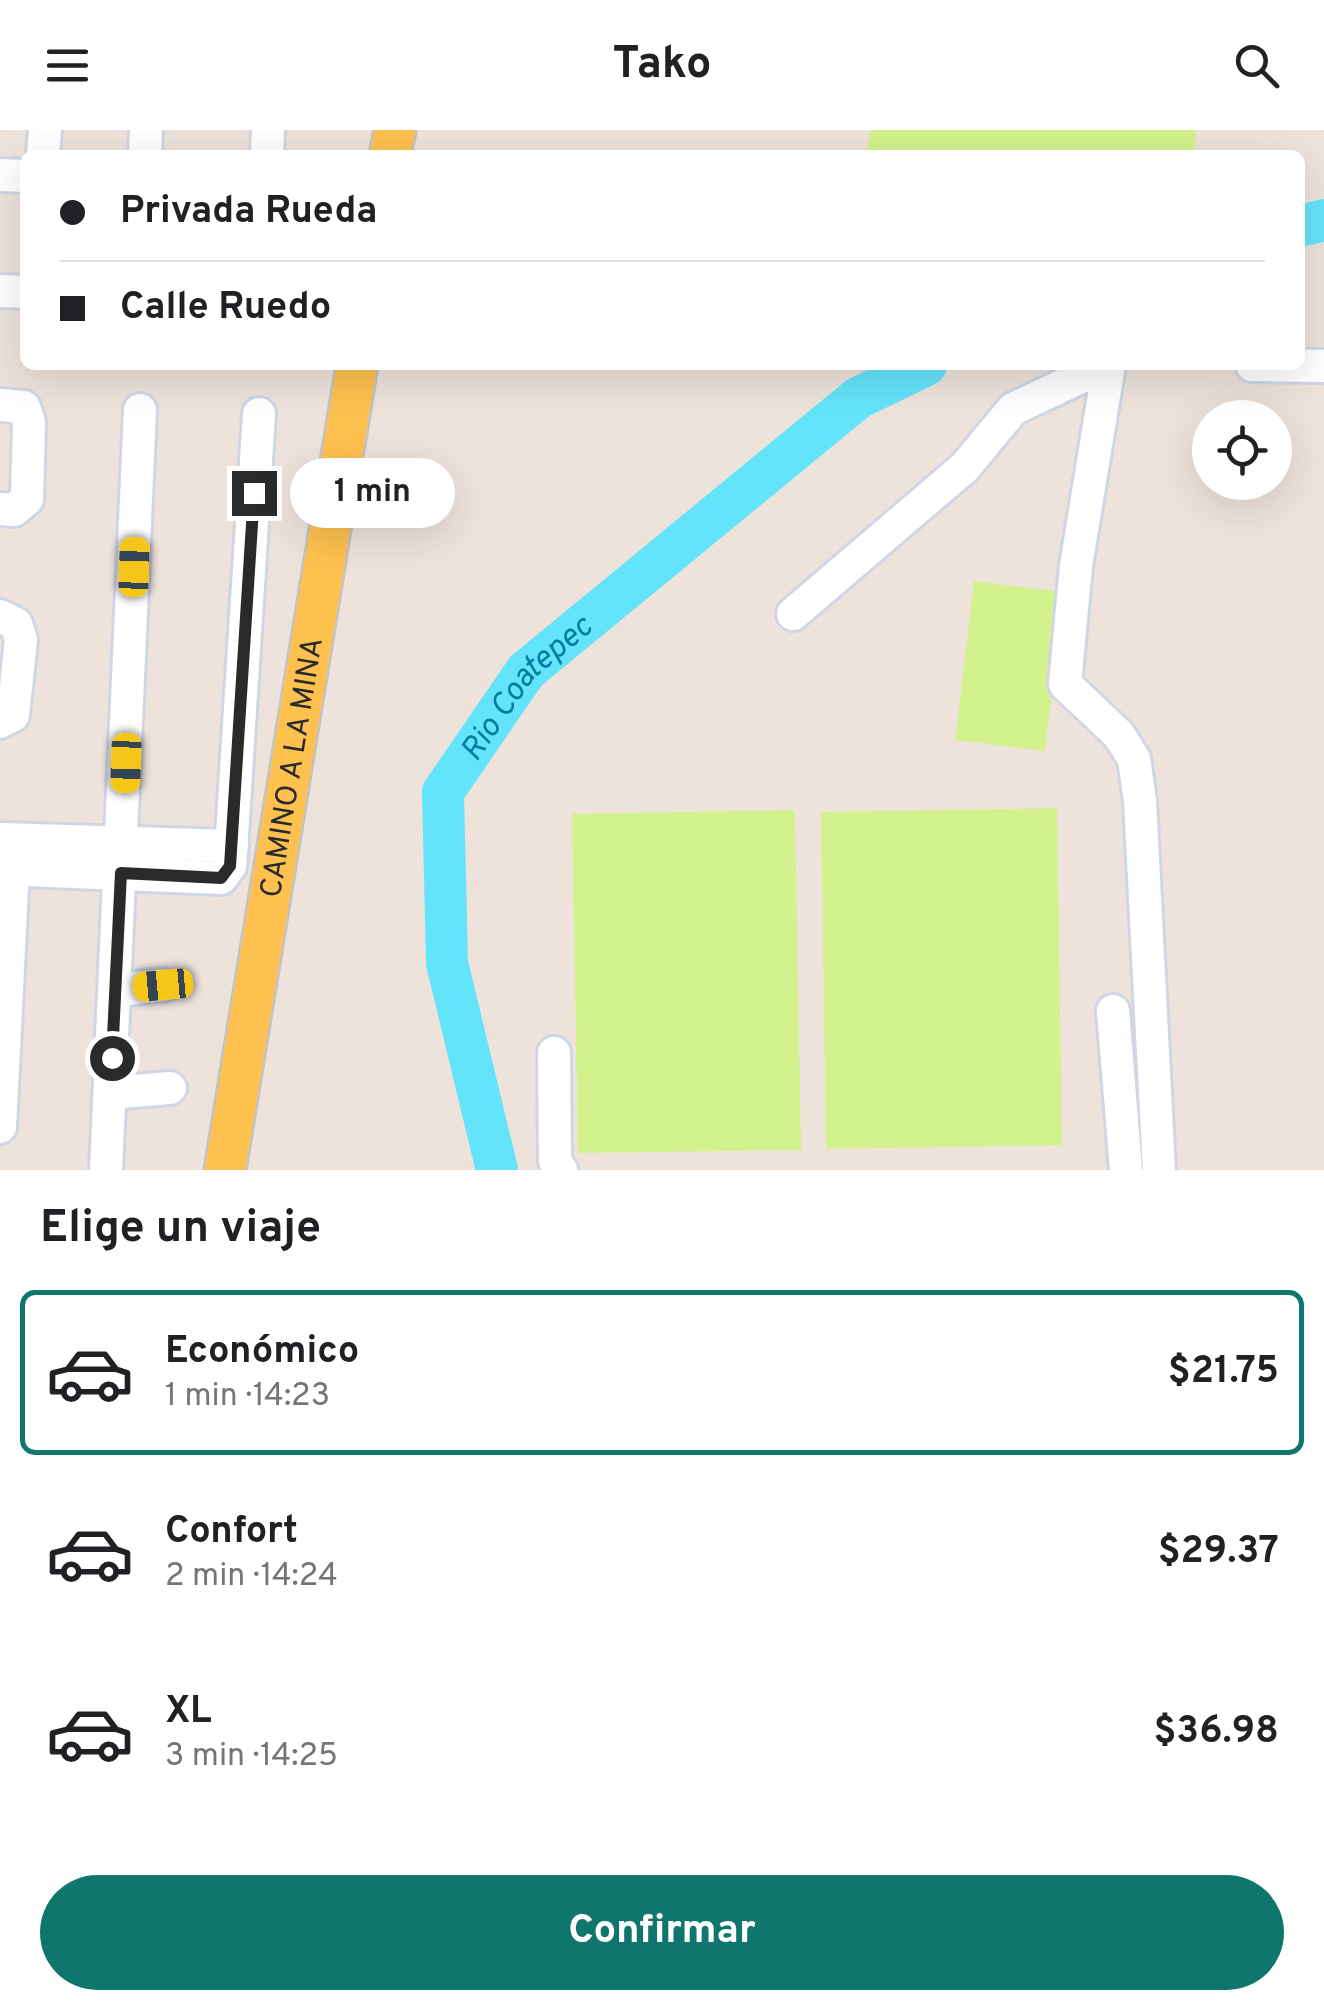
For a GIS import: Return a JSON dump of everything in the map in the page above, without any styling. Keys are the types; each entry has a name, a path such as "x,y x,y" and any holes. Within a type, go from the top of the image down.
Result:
{"main road":[{"name":"CAMINO A LA MINA","path":"225,1170 355,370"}],"street":[{"path":"792,614 965,467 1013,409 1097,370"},
{"path":"1107,370 1076,566 1065,684 1119,735 1134,758 1140,801 1158,1170"},
{"path":"7,509 28,499 30,422 12,406"},
{"path":"106,1170 140,410"},
{"path":"0,1127 4,859 122,857 221,878 230,866 259,414"},
{"path":"0,722 12,715 17,694 21,640 8,620"},
{"path":"116,990 163,985"},
{"path":"1113,1011 1126,1170"},
{"path":"554,1053 556,1162 561,1170"},
{"path":"110,1093 170,1088"}],"green space":[{"path":"870,130 1197,130 1194,150 867,150"},
{"path":"974,581 1064,592 1045,751 955,740"},
{"path":"1057,808 1062,1145 826,1149 821,812"},
{"path":"795,810 801,1150 578,1153 572,814"}],"waterway":[{"name":"Rio Coatepec","path":"1305,225 1324,220"},
{"name":"Rio Coatepec","path":"497,1170 447,963 443,792 526,671 858,398 916,370"}],"route":[{"path":"112,1058 121,873 221,878 230,866 254,493"}]}
